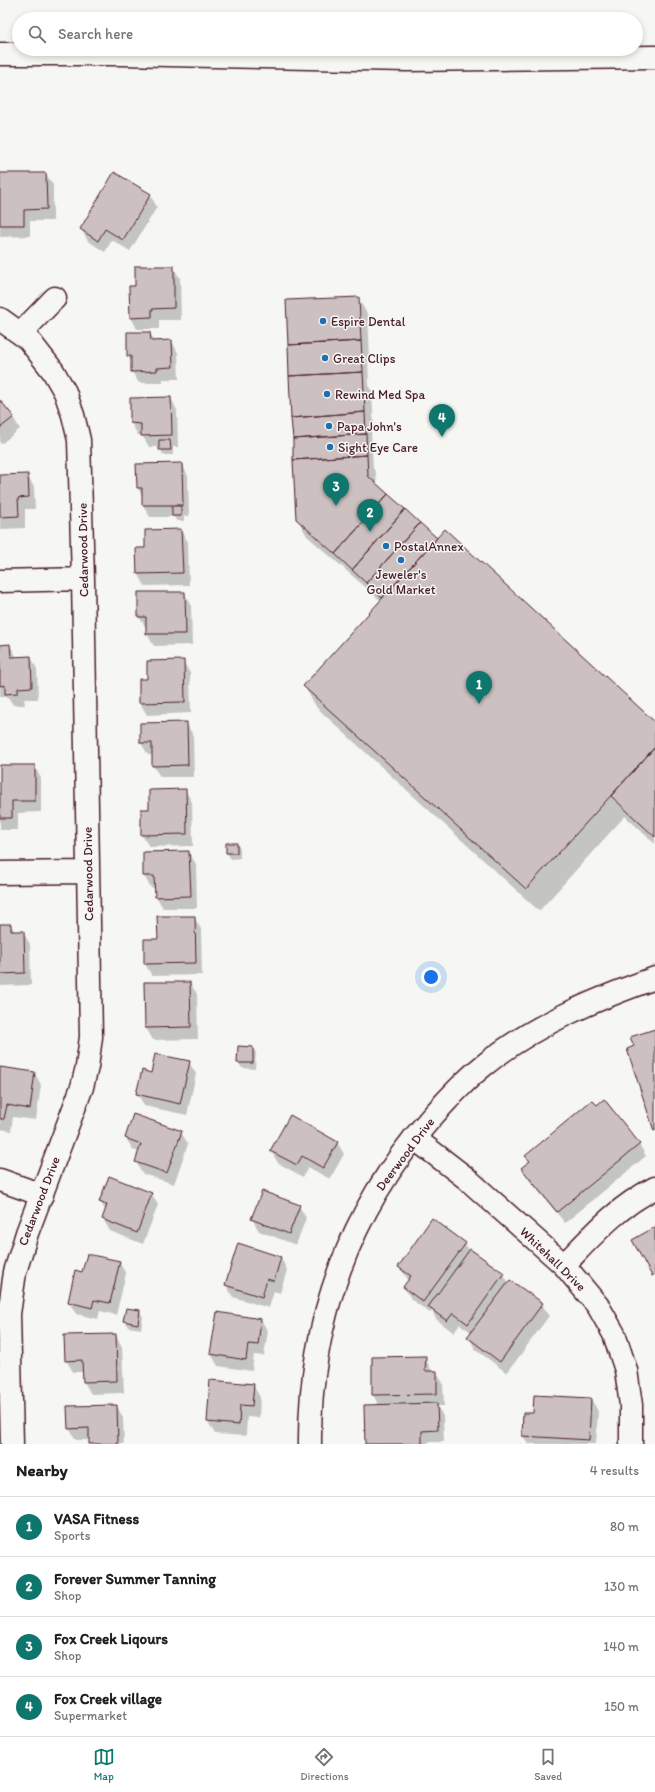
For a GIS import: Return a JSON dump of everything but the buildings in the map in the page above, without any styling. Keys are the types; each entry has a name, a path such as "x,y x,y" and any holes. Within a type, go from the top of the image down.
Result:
{"street":[{"path":"0,54 12,54"},
{"path":"222,56 407,60 655,57"},
{"path":"21,333 55,298"},
{"name":"Cedarwood Drive","path":"0,319 21,333 40,353 65,392 77,426 80,455 83,579 90,1037 88,1060 78,1100 20,1253 11,1291 12,1444"},
{"path":"0,581 83,579"},
{"path":"0,873 88,872"},
{"name":"Deerwood Drive","path":"310,1444 313,1384 318,1346 335,1281 347,1248 375,1192 414,1138 464,1083 504,1051 573,1010 604,996 655,978"},
{"name":"Whitehall Drive","path":"414,1138 466,1178 564,1265 598,1306 618,1346 626,1370 631,1405 631,1444"},
{"path":"0,1180 42,1195"},
{"path":"564,1265 608,1219 636,1198 655,1188"}],"place":[{"name":"Espire Dental","path":"323,321"},
{"name":"Great Clips","path":"325,358"},
{"name":"Rewind Med Spa","path":"327,394"},
{"name":"Papa John's","path":"329,426"},
{"name":"Fox Creek village","path":"442,437"},
{"name":"Sight Eye Care","path":"330,447"},
{"name":"Fox Creek Liqours","path":"336,506"},
{"name":"Forever Summer Tanning","path":"370,532"},
{"name":"PostalAnnex","path":"386,546"},
{"name":"Jeweler's Gold Market","path":"401,560"},
{"name":"VASA Fitness","path":"479,704"}]}
